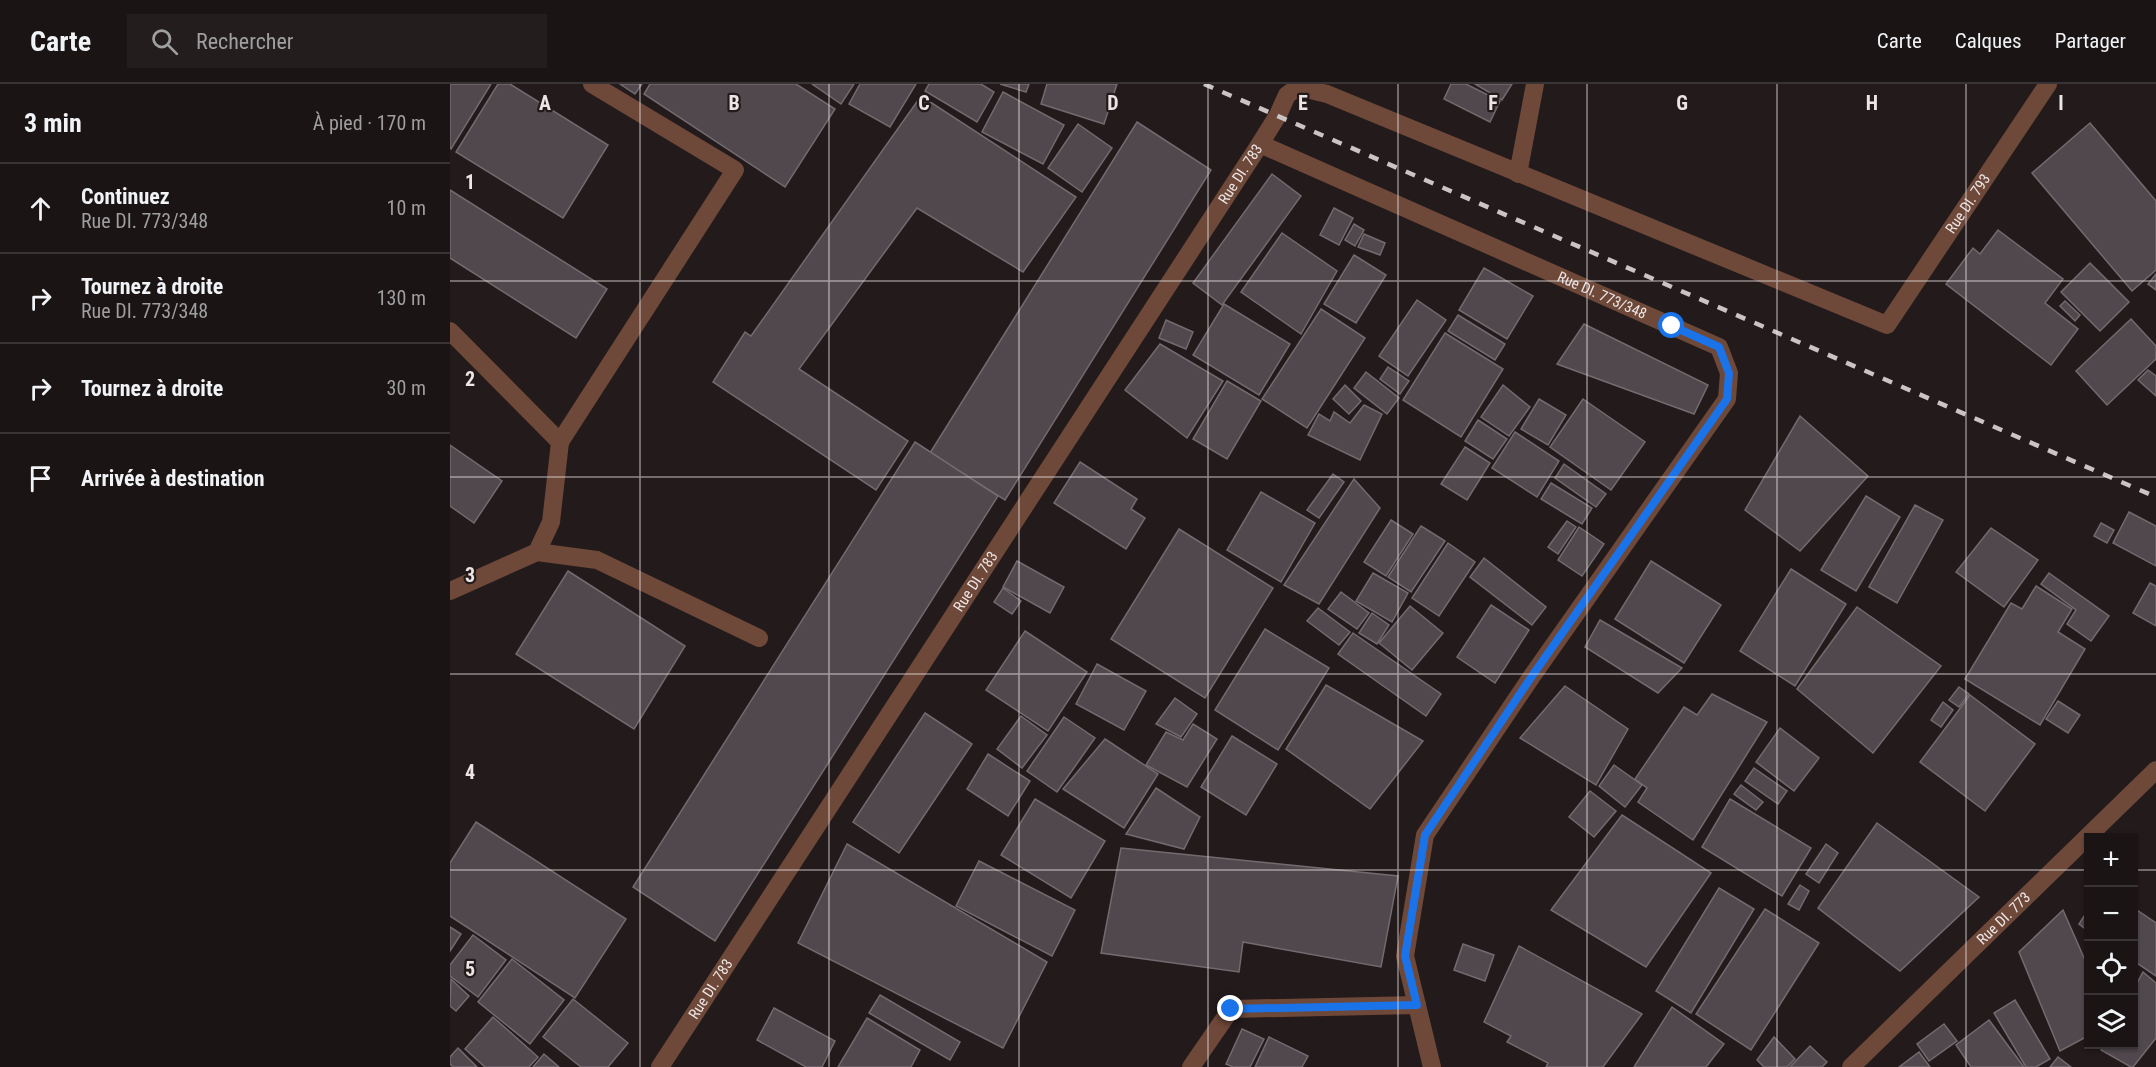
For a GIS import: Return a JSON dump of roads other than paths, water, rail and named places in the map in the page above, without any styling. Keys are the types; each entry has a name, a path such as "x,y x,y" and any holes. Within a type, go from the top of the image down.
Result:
{"street":[{"path":"537,552 552,522 560,442 735,170 592,84"},
{"path":"1518,174 1535,84"},
{"name":"Rue DI. 793","path":"1518,174 1887,325 2048,84"},
{"name":"Rue DI. 783","path":"660,1067 1260,144 1278,115 1287,94 1298,87 1326,94 1518,174"},
{"name":"Rue DI. 773/348","path":"1260,144 1719,347 1729,373 1727,399 1532,676 1425,835 1405,956 1432,1067"},
{"path":"450,331 560,442"},
{"path":"450,591 537,552 597,560 759,638"},
{"name":"Rue DI. 773","path":"1851,1067 2156,770"},
{"path":"1191,1067 1231,1009 1417,1005"}],"railway":[{"path":"1204,84 2156,497"}]}
